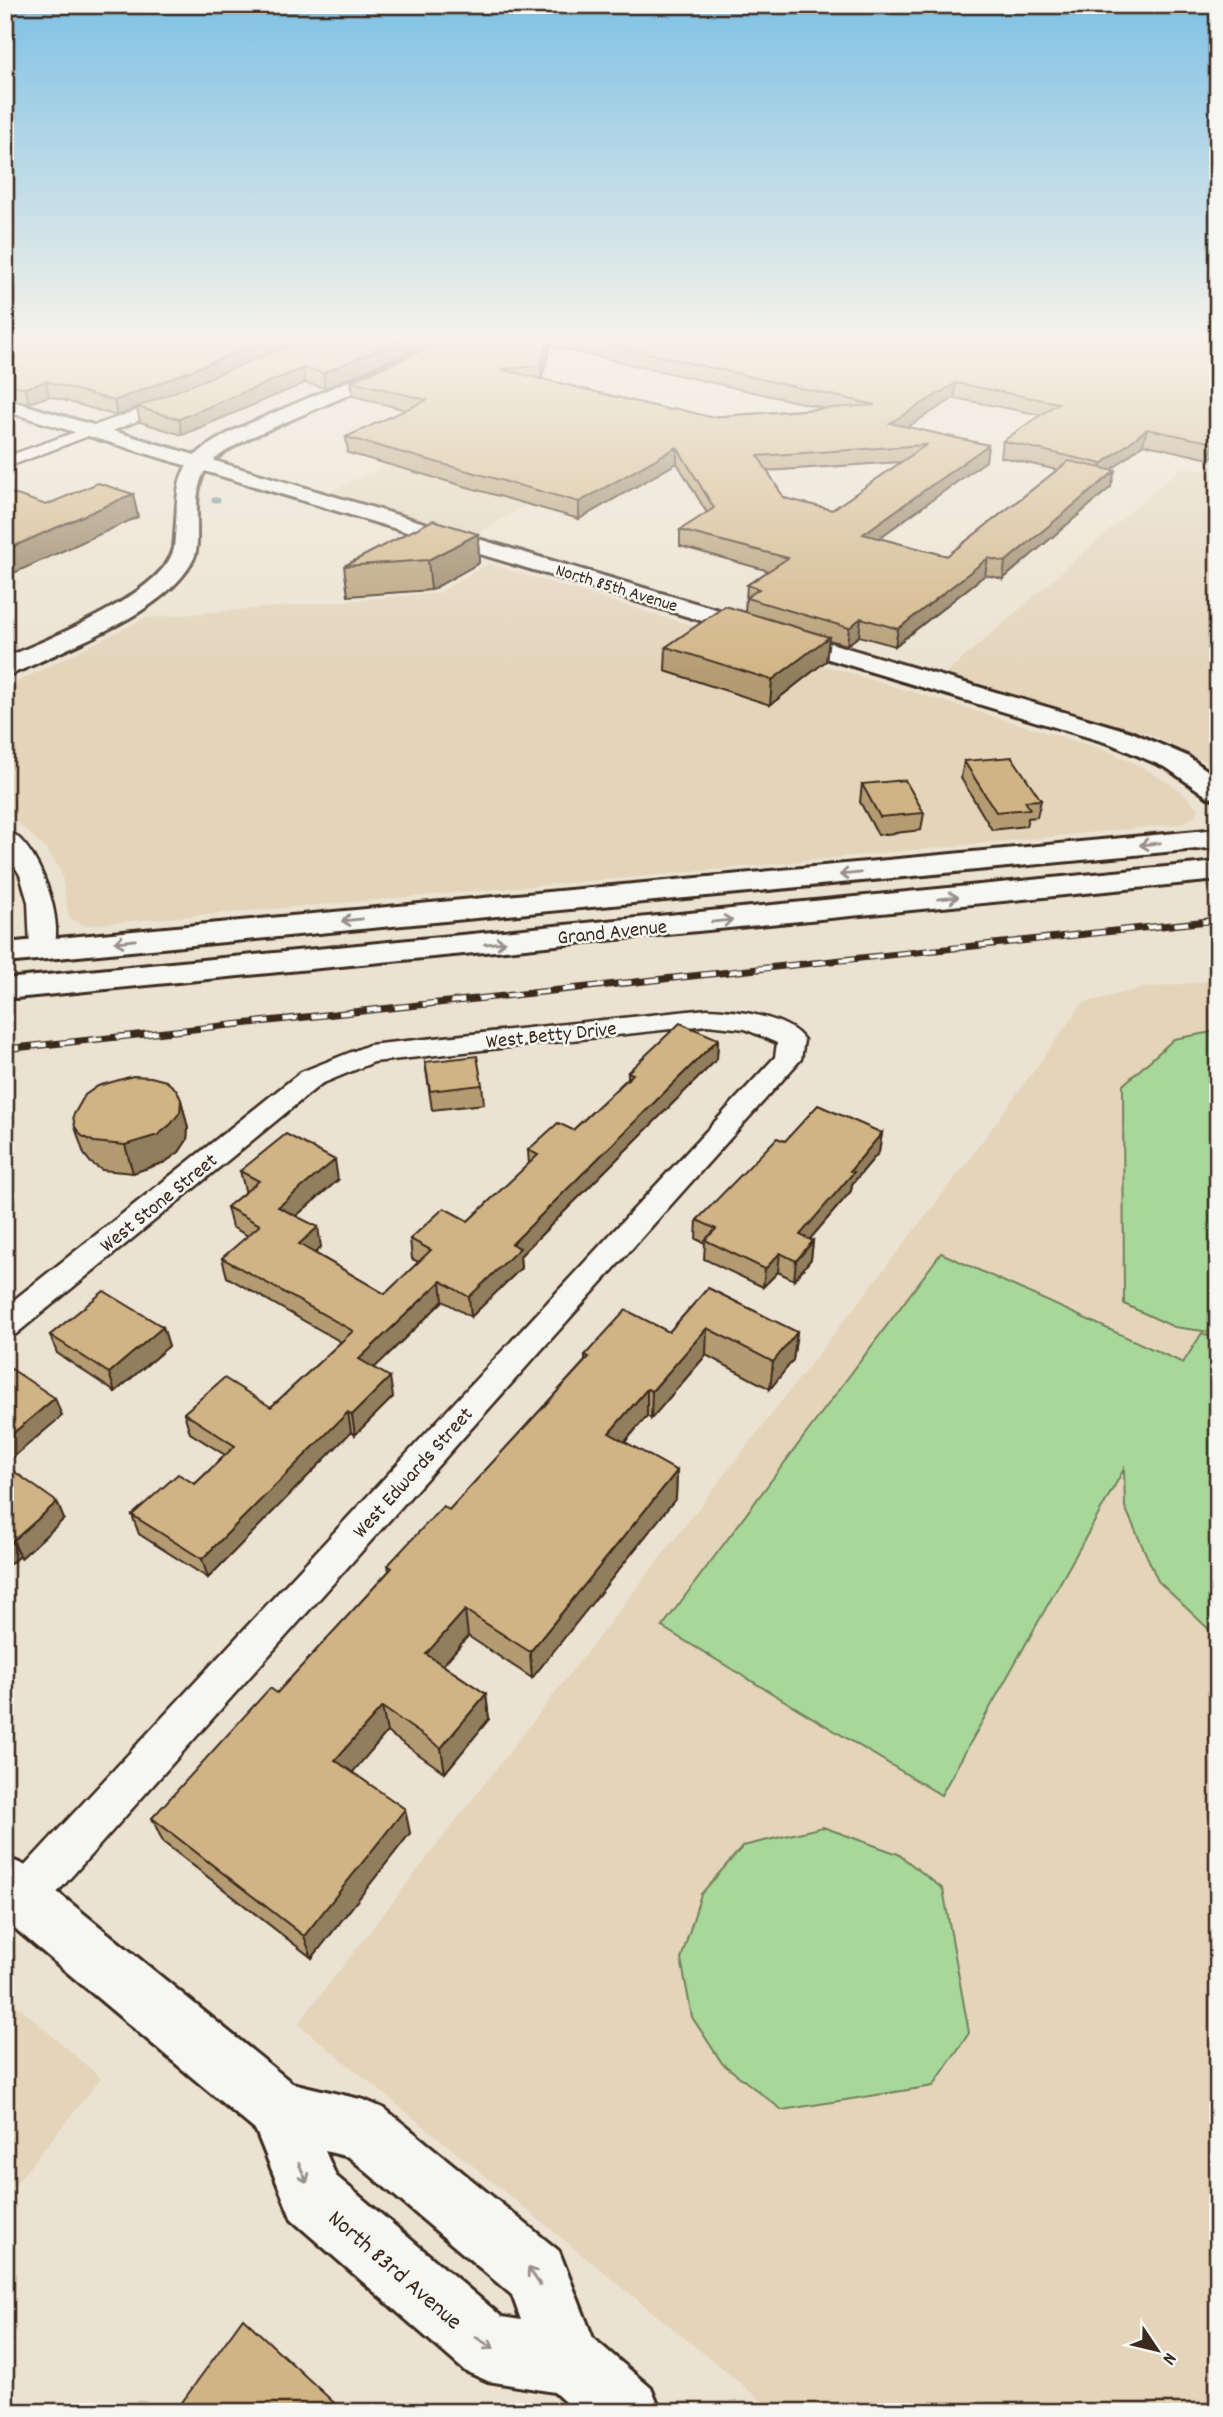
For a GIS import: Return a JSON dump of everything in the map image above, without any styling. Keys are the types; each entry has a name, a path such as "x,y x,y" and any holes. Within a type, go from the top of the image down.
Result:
{"main road":[{"name":"North 85th Avenue","path":"159,451 1121,738 1177,762 1218,792"},
{"path":"5,668 128,607 174,571 186,548 187,486 197,462 215,451"},
{"name":"Grand Avenue","path":"5,953 1218,838"},
{"name":"Grand Avenue","path":"5,989 1218,871"},
{"path":"420,913 427,949"},
{"name":"North 83rd Avenue","path":"14,1892 277,2110 364,2130 536,2274 569,2361 627,2412"},
{"name":"North 83rd Avenue","path":"277,2110 314,2198 390,2265 488,2348 569,2361"}],"street":[{"path":"5,463 39,451"},
{"path":"5,836 33,872 43,920 42,949"},
{"name":"West Betty Drive","path":"311,1078 369,1054 707,1017 740,1018 767,1026 791,1040"},
{"name":"West Edwards Street","path":"14,1892 788,1059 791,1040"},
{"name":"West Stone Street","path":"5,1325 311,1078"}],"shaded area":[{"path":"416,451 625,451 475,534 329,492"},
{"path":"1183,466 1218,474 1218,768 1152,735 945,674"},
{"path":"488,564 1108,751 1142,767 1179,790 1199,809 1194,817 1179,824 659,875 85,925 69,918 61,870 46,849 5,811 5,688 145,618 438,593"},
{"path":"1218,980 1218,2412 776,2412 298,2024 962,1169 1083,1003 1145,988"},
{"path":"5,1995 101,2078 5,2197"}],"green space":[{"path":"1218,1031 1218,1333 1174,1327 1124,1304 1123,1085 1174,1039"},
{"path":"941,1253 1183,1363 1202,1333 1218,1340 1218,1638 1158,1581 1125,1507 1124,1469 941,1795 662,1627"},
{"path":"823,1827 898,1854 943,1889 969,2033 933,2086 782,2110 722,2063 692,2017 681,1959 701,1894 743,1846"}],"building":[{"path":"395,451 670,451 579,502"},
{"path":"679,451 838,451 758,456 784,498 832,510 918,451 980,451 863,534 947,556 1069,461 1115,471 1005,562 988,558 898,629 861,618 849,628 746,598 759,589 747,585 788,558 680,530 714,508"},
{"path":"1045,451 1119,451 1102,464"},
{"path":"98,483 133,494 5,550 5,491 46,505"},
{"path":"433,520 478,534 428,560 344,566"},
{"path":"725,606 829,637 772,680 666,647"},
{"path":"1012,757 1041,800 1025,801 1030,809 996,812 964,761"},
{"path":"905,780 924,813 880,817 862,784"},
{"path":"680,1023 718,1039 512,1244 520,1248 469,1297 441,1281 359,1359 390,1377 352,1415 348,1412 202,1559 132,1515 178,1474 195,1484 235,1446 184,1413 224,1378 271,1407 353,1331 222,1258 260,1225 227,1207 259,1181 240,1171 286,1134 335,1160 278,1207 318,1227 299,1244 385,1294 431,1250 410,1239 444,1208 468,1221 538,1155 528,1150 558,1123 573,1130 633,1074 628,1072"},
{"path":"477,1056 482,1085 430,1091 425,1062"},
{"path":"133,1076 166,1081 177,1090 181,1100 180,1112 171,1124 158,1135 125,1145 94,1142 82,1136 75,1127 73,1116 85,1095 98,1086"},
{"path":"818,1105 882,1133 850,1171 854,1172 800,1235 813,1241 796,1261 780,1253 765,1269 705,1240 716,1229 697,1220 777,1138 785,1141"},
{"path":"708,1288 797,1332 773,1362 707,1328 652,1391 647,1389 609,1433 677,1471 530,1652 465,1610 426,1654 486,1694 441,1748 382,1707 335,1760 405,1809 304,1936 152,1818 270,1688 277,1693 392,1568 388,1565 443,1506 449,1510 589,1357 585,1355 626,1310 669,1332"},
{"path":"104,1291 163,1327 109,1373 50,1335"},
{"path":"5,1367 55,1398 5,1440"},
{"path":"5,1465 57,1502 13,1541 11,1539 5,1544"},
{"path":"243,2318 344,2412 175,2412"}],"railway":[{"path":"5,1049 1218,920"}]}
